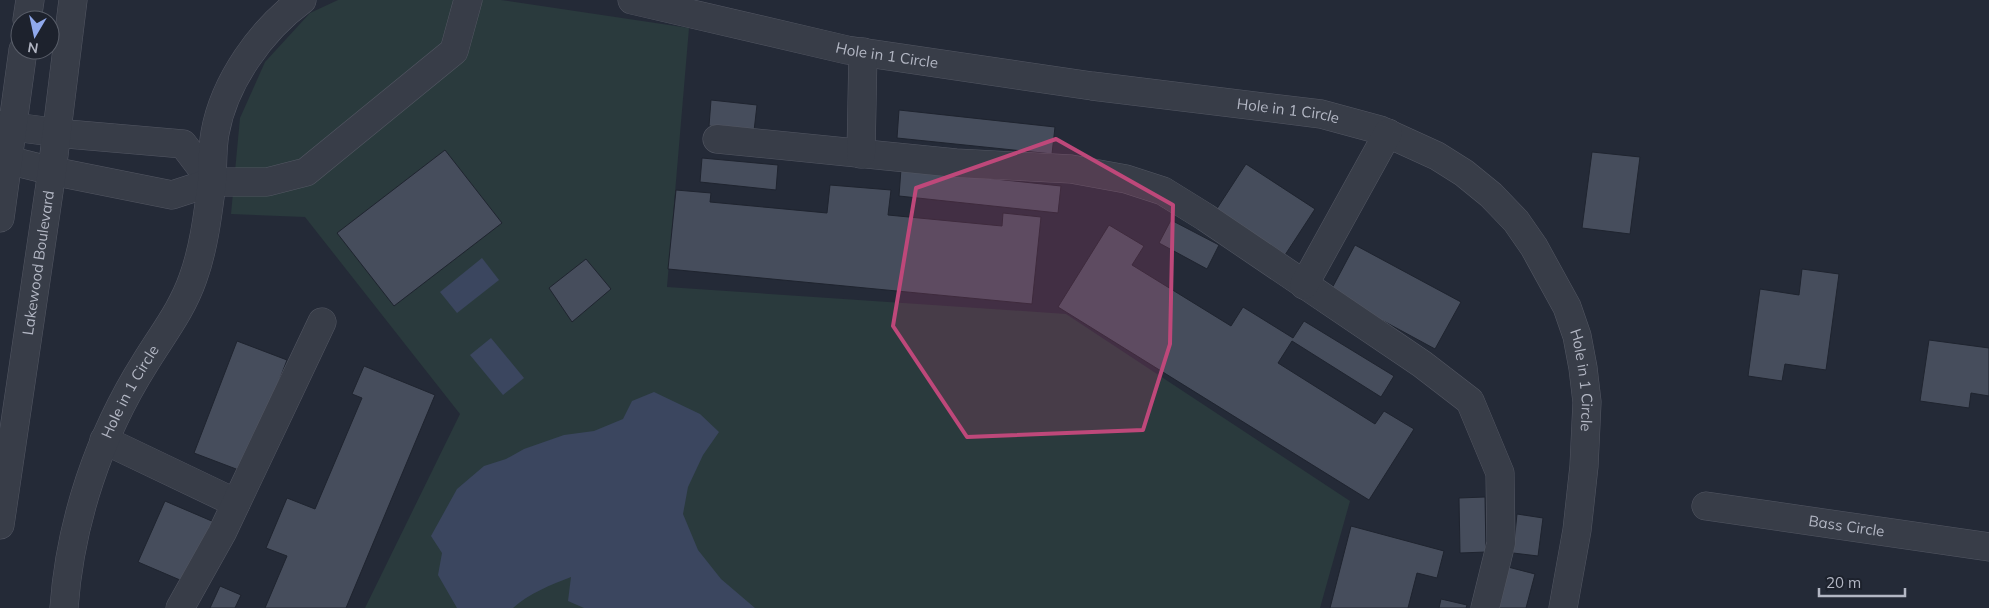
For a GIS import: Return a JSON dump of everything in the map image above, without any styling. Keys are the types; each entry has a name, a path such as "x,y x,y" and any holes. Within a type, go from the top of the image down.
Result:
{"street":[{"name":"Lakewood Boulevard","path":"0,525 52,171 73,0"},
{"name":"Hole in 1 Circle","path":"64,608 70,558 88,486 104,440 144,363 162,338 180,307 193,278 202,246 212,182 215,132 226,98 241,68 261,38 284,14 302,0"},
{"path":"4,159 52,171 172,195 212,182 267,182 306,172 454,51 468,0"},
{"name":"Hole in 1 Circle","path":"632,0 847,50 1092,86 1321,114 1388,134 1437,156 1464,173 1491,195 1516,221 1534,247 1567,307 1577,336 1584,368 1587,402 1583,476 1577,530 1563,608"},
{"path":"861,154 864,52"},
{"path":"0,218 6,126 21,60"},
{"path":"6,126 56,133 183,144 212,182"},
{"path":"1304,284 1388,134"},
{"path":"717,138 956,163 1071,169 1126,179 1163,191 1206,217 1422,364 1470,401 1500,473 1501,543 1485,608"},
{"path":"180,608 222,534 322,322"},
{"path":"104,440 236,503"},
{"name":"Bass Circle","path":"1706,506 1989,547"}],"highlighted area":[{"path":"1056,139 1173,205 1170,344 1143,430 967,437 893,326 916,188"}],"shaded area":[{"path":"338,0 501,0 689,28 667,287 1066,314 1350,501 1320,608 365,608 460,414 305,217 231,214 240,118 265,62 310,13"}],"water":[{"path":"482,258 499,280 457,313 440,292"},
{"path":"491,338 524,378 503,395 470,355"},
{"path":"654,392 700,414 719,432 703,455 688,487 683,514 698,550 721,579 755,608 584,608 568,601 571,577 533,594 513,608 457,608 438,575 442,553 431,536 457,489 484,466 506,459 524,449 564,435 594,431 623,419 632,401"}],"building":[{"path":"711,100 757,105 754,131 709,126"},
{"path":"899,110 1055,127 1052,154 897,138"},
{"path":"445,150 502,223 394,306 337,233"},
{"path":"1592,152 1640,157 1630,234 1582,228"},
{"path":"702,158 778,165 776,190 700,182"},
{"path":"1246,164 1315,209 1285,255 1216,210"},
{"path":"901,169 1061,186 1058,213 899,196"},
{"path":"830,185 891,190 888,215 1002,226 1003,213 1041,217 1032,304 668,269 676,190 711,193 710,202 827,213"},
{"path":"1171,220 1219,245 1207,269 1159,243"},
{"path":"1109,225 1144,246 1132,265 1231,326 1243,307 1293,338 1304,321 1394,376 1381,397 1292,341 1278,363 1375,424 1384,411 1414,429 1369,500 1058,307"},
{"path":"1355,245 1461,302 1435,349 1330,292"},
{"path":"586,259 611,289 572,322 549,288"},
{"path":"1802,269 1839,274 1826,370 1785,364 1782,381 1748,376 1760,289 1799,295"},
{"path":"1929,340 1989,348 1989,396 1971,393 1969,408 1920,401"},
{"path":"237,341 287,360 244,472 194,453"},
{"path":"364,366 435,395 346,608 265,608 287,556 266,548 287,498 315,509 362,398 352,394"},
{"path":"1485,497 1486,552 1460,553 1459,498"},
{"path":"165,501 214,522 187,583 138,562"},
{"path":"1517,514 1543,518 1538,556 1513,553"},
{"path":"1351,526 1444,551 1437,578 1417,573 1408,608 1330,608"},
{"path":"1508,567 1535,574 1526,608 1497,608"},
{"path":"220,586 241,595 235,608 210,608"},
{"path":"1441,599 1467,605 1466,608 1439,608"}]}
